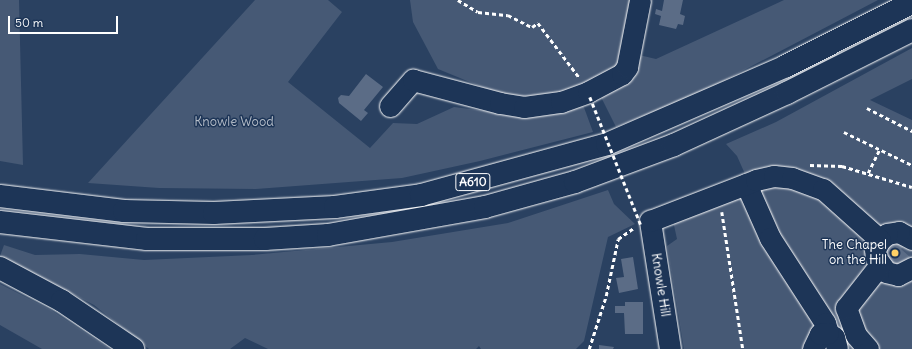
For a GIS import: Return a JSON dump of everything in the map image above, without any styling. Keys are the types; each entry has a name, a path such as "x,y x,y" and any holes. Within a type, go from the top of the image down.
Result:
{"highway":[{"name":"A610","path":"0,196 124,211 214,213 335,207 421,195 607,144 786,66 912,3"},
{"name":"A610","path":"0,222 147,239 265,239 328,235 485,207 575,182 674,145 787,93 912,30"},
{"path":"0,268 62,300 134,349"}],"street":[{"path":"390,106 413,80 500,103 524,107 561,102 585,95 622,74 627,68 640,0"},
{"path":"646,223 746,184 774,176 810,183 823,190 880,240"},
{"path":"746,184 770,238 825,324 832,341"},
{"name":"Knowle Hill","path":"646,223 670,349"},
{"path":"912,239 899,232 887,234 880,240 876,249 879,266 886,272 898,275 912,268"},
{"path":"868,349 856,335 846,308 879,266"},
{"path":"813,349 820,334 832,341"}],"path":[{"path":"458,0 478,12 508,15 532,27 538,23 573,67 646,223 629,230 618,239 606,296 589,349"},
{"path":"867,108 912,131"},
{"path":"844,132 912,165"},
{"path":"868,173 879,150"},
{"path":"803,166 822,164 868,173 912,187"},
{"path":"720,194 743,349"}],"green space":[{"path":"0,0 19,0 23,165 0,161"},
{"name":"Knowle Wood","path":"255,0 328,0 342,12 288,82 370,148 393,123 417,124 454,107 534,117 582,102 593,132 480,161 402,178 256,189 159,188 88,183"},
{"path":"410,0 633,0 620,70 586,87 532,98 499,94 438,69 413,22"},
{"path":"784,0 878,0 704,91 616,127 599,93 639,55 656,59"},
{"path":"912,48 912,79 870,100 912,120 912,349 684,349 667,246 677,239 670,207 745,174 737,156 726,144 776,122"},
{"path":"608,190 614,204 635,224 608,237 584,341 576,349 481,349 479,346 476,349 268,349 245,338 230,349 149,349 94,305 0,256 4,245 35,255 80,254 144,260 252,255 392,242 508,223"},
{"path":"0,284 51,310 110,349 42,349 0,325"}],"building":[{"path":"664,0 683,0 680,14 685,16 683,25 678,24 676,29 659,25 661,16 655,14 656,9 662,11"},
{"path":"366,74 383,87 364,110 368,113 361,121 339,103 338,98 341,95 349,96"},
{"name":"The Chapel on the Hill","path":"901,239 906,244 901,249 910,257 900,268 891,261 888,264 882,252 892,242 896,245"},
{"path":"633,257 638,289 619,293 616,278 624,277 621,259"},
{"path":"625,302 643,302 643,334 625,334 624,313 615,313 615,306 625,306"},
{"path":"599,345 614,347 613,349 599,349"}],"place":[{"name":"The Chapel on the Hill","path":"895,253"}]}
